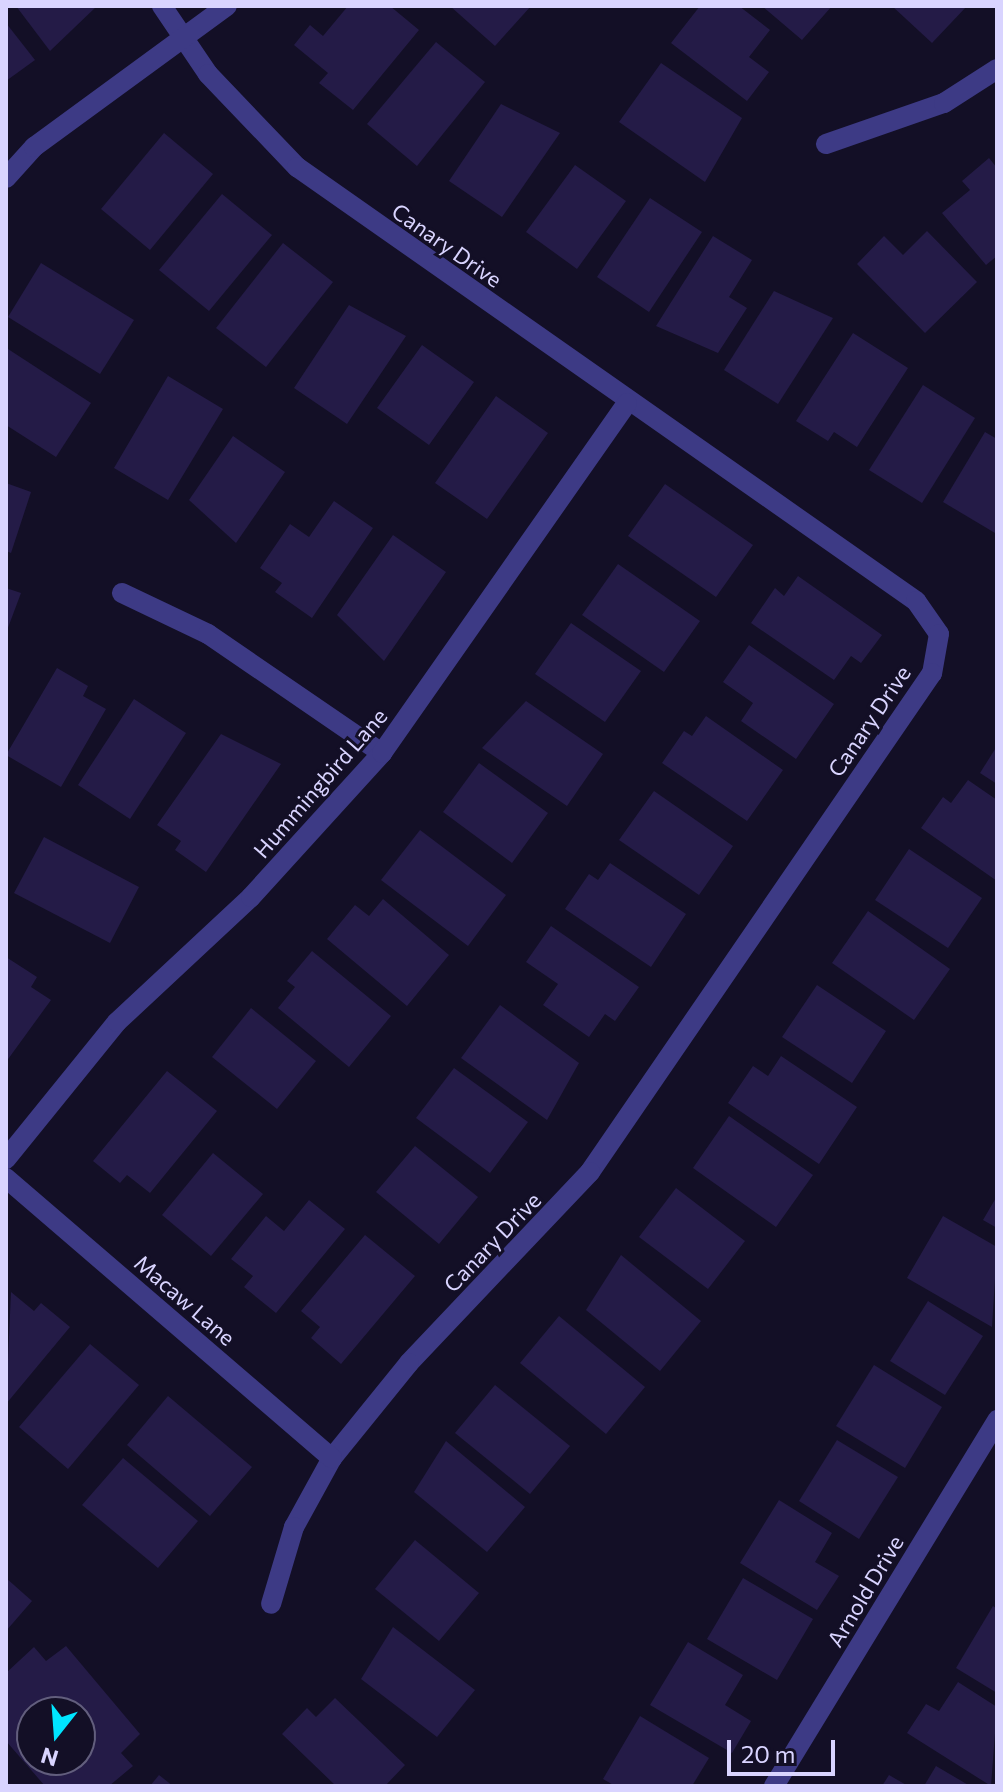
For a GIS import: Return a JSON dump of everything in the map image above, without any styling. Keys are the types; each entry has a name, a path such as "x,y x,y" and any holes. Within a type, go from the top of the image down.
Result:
{"street":[{"name":"Canary Drive","path":"162,6 184,39 297,167 627,403 916,601 939,634 932,673 590,1172 409,1363 332,1458 294,1527 271,1604"},
{"path":"6,178 34,147 227,6"},
{"path":"826,144 944,103 997,69"},
{"name":"Hummingbird Lane","path":"6,1159 117,1022 251,897 382,753 627,403"},
{"path":"122,593 208,634 382,753"},
{"name":"Macaw Lane","path":"6,1178 332,1458"},
{"name":"Arnold Drive","path":"774,1786 997,1420"}],"building":[{"path":"16,6 97,6 50,51"},
{"path":"348,6 390,6 419,30 353,110 319,83 328,73 294,45 310,25 323,36"},
{"path":"450,6 531,6 495,46"},
{"path":"700,6 739,6 770,30 749,57 769,72 747,101 671,43"},
{"path":"762,6 832,6 802,40"},
{"path":"892,6 967,6 932,43"},
{"path":"6,23 35,60 6,81"},
{"path":"436,42 485,82 417,166 367,124"},
{"path":"661,63 742,118 705,182 619,122"},
{"path":"501,104 560,133 502,217 449,181"},
{"path":"164,133 213,174 150,250 101,209"},
{"path":"989,158 997,168 997,256 986,265 942,213 970,190 962,181"},
{"path":"575,165 626,201 577,269 526,232"},
{"path":"222,194 272,235 209,311 159,270"},
{"path":"650,198 702,232 649,312 597,277"},
{"path":"927,231 977,282 925,333 857,264 884,236 903,255"},
{"path":"713,236 752,260 729,297 747,308 718,353 656,326"},
{"path":"283,243 333,282 266,367 216,328"},
{"path":"41,263 134,320 100,374 8,317"},
{"path":"774,291 833,318 778,404 724,370"},
{"path":"349,305 406,336 347,424 294,388"},
{"path":"853,333 908,368 857,447 834,432 828,441 796,421"},
{"path":"422,345 474,382 429,445 377,408"},
{"path":"8,349 91,403 56,457 6,425"},
{"path":"168,376 223,409 168,500 114,468"},
{"path":"923,385 975,418 922,503 869,470"},
{"path":"496,396 548,433 487,519 435,483"},
{"path":"985,432 997,439 995,533 943,502"},
{"path":"233,436 285,472 236,543 189,500"},
{"path":"6,483 31,492 11,553 6,551"},
{"path":"665,484 753,545 716,597 628,536"},
{"path":"334,501 373,528 312,618 275,592 282,583 260,568 290,524 309,537"},
{"path":"393,535 446,572 384,661 337,615"},
{"path":"618,564 700,621 664,672 582,615"},
{"path":"798,576 882,635 861,663 851,656 834,680 751,623 775,588 784,596"},
{"path":"6,588 21,593 6,633"},
{"path":"571,623 641,671 605,722 535,674"},
{"path":"749,645 834,704 796,759 741,721 753,703 723,682"},
{"path":"57,668 88,686 83,696 106,709 61,787 6,755"},
{"path":"134,699 186,733 130,819 78,785"},
{"path":"526,701 603,754 567,806 482,748"},
{"path":"706,716 783,770 747,821 662,763 684,731 692,736"},
{"path":"221,734 281,764 206,872 175,850 181,841 157,825"},
{"path":"997,746 997,784 980,773"},
{"path":"479,763 548,813 512,863 443,812"},
{"path":"968,780 997,800 997,881 921,828 943,797 951,803"},
{"path":"654,791 733,846 699,895 619,840"},
{"path":"420,830 506,895 468,946 381,880"},
{"path":"44,837 139,887 110,943 14,893"},
{"path":"909,849 982,898 948,948 875,900"},
{"path":"610,863 686,914 651,967 565,909 589,874 598,880"},
{"path":"383,899 449,955 407,1006 327,939 355,905 369,916"},
{"path":"868,911 950,969 914,1020 832,963"},
{"path":"551,926 639,987 615,1021 605,1014 589,1037 543,1005 558,984 526,962"},
{"path":"312,951 391,1016 349,1067 278,1008 295,987 287,981"},
{"path":"6,957 37,977 31,987 51,1000 6,1062"},
{"path":"817,985 886,1031 852,1083 782,1037"},
{"path":"500,1005 579,1063 547,1120 461,1058"},
{"path":"251,1008 316,1061 277,1109 212,1057"},
{"path":"781,1056 857,1107 819,1164 728,1103 753,1066 768,1076"},
{"path":"454,1068 528,1122 490,1173 416,1118"},
{"path":"167,1071 217,1111 150,1193 127,1175 120,1183 93,1161"},
{"path":"729,1116 813,1175 776,1227 693,1168"},
{"path":"415,1146 478,1197 439,1244 376,1192"},
{"path":"213,1153 263,1194 211,1256 162,1215"},
{"path":"676,1188 745,1241 708,1289 639,1237"},
{"path":"997,1196 997,1228 983,1220"},
{"path":"309,1200 345,1229 276,1313 244,1287 253,1276 231,1259 266,1216 284,1231"},
{"path":"943,1216 997,1247 992,1327 907,1278"},
{"path":"365,1235 415,1276 341,1364 311,1338 320,1327 301,1311"},
{"path":"621,1255 701,1321 660,1371 586,1310"},
{"path":"11,1292 34,1311 41,1303 70,1327 6,1404"},
{"path":"928,1301 983,1336 945,1395 890,1361"},
{"path":"559,1316 645,1387 606,1434 520,1363"},
{"path":"90,1344 139,1385 68,1469 19,1427"},
{"path":"874,1365 942,1407 905,1468 836,1426"},
{"path":"495,1385 570,1446 530,1494 455,1433"},
{"path":"168,1396 252,1467 210,1516 127,1445"},
{"path":"837,1440 898,1477 859,1539 799,1501"},
{"path":"446,1441 525,1507 487,1552 414,1492"},
{"path":"123,1458 198,1521 158,1568 82,1505"},
{"path":"779,1500 832,1533 815,1562 839,1576 817,1610 740,1563"},
{"path":"415,1540 479,1593 439,1641 375,1589"},
{"path":"6,1578 32,1601 6,1631"},
{"path":"743,1578 813,1619 777,1680 707,1639"},
{"path":"993,1606 997,1609 997,1693 956,1668"},
{"path":"393,1627 475,1690 437,1737 361,1679"},
{"path":"688,1642 743,1675 725,1705 751,1721 732,1753 650,1705"},
{"path":"66,1646 140,1734 121,1753 133,1766 109,1786 45,1786 36,1776 96,1776 96,1696 16,1696 16,1753 6,1741 6,1673 34,1647 46,1661"},
{"path":"958,1682 997,1707 991,1786 907,1733 926,1704 939,1711"},
{"path":"335,1698 405,1765 385,1786 336,1786 282,1734 307,1708 316,1717"},
{"path":"640,1716 709,1758 692,1786 615,1786 603,1779"},
{"path":"936,1766 970,1786 924,1786"},
{"path":"159,1775 173,1786 150,1786"},
{"path":"889,1775 908,1786 882,1786"}]}
